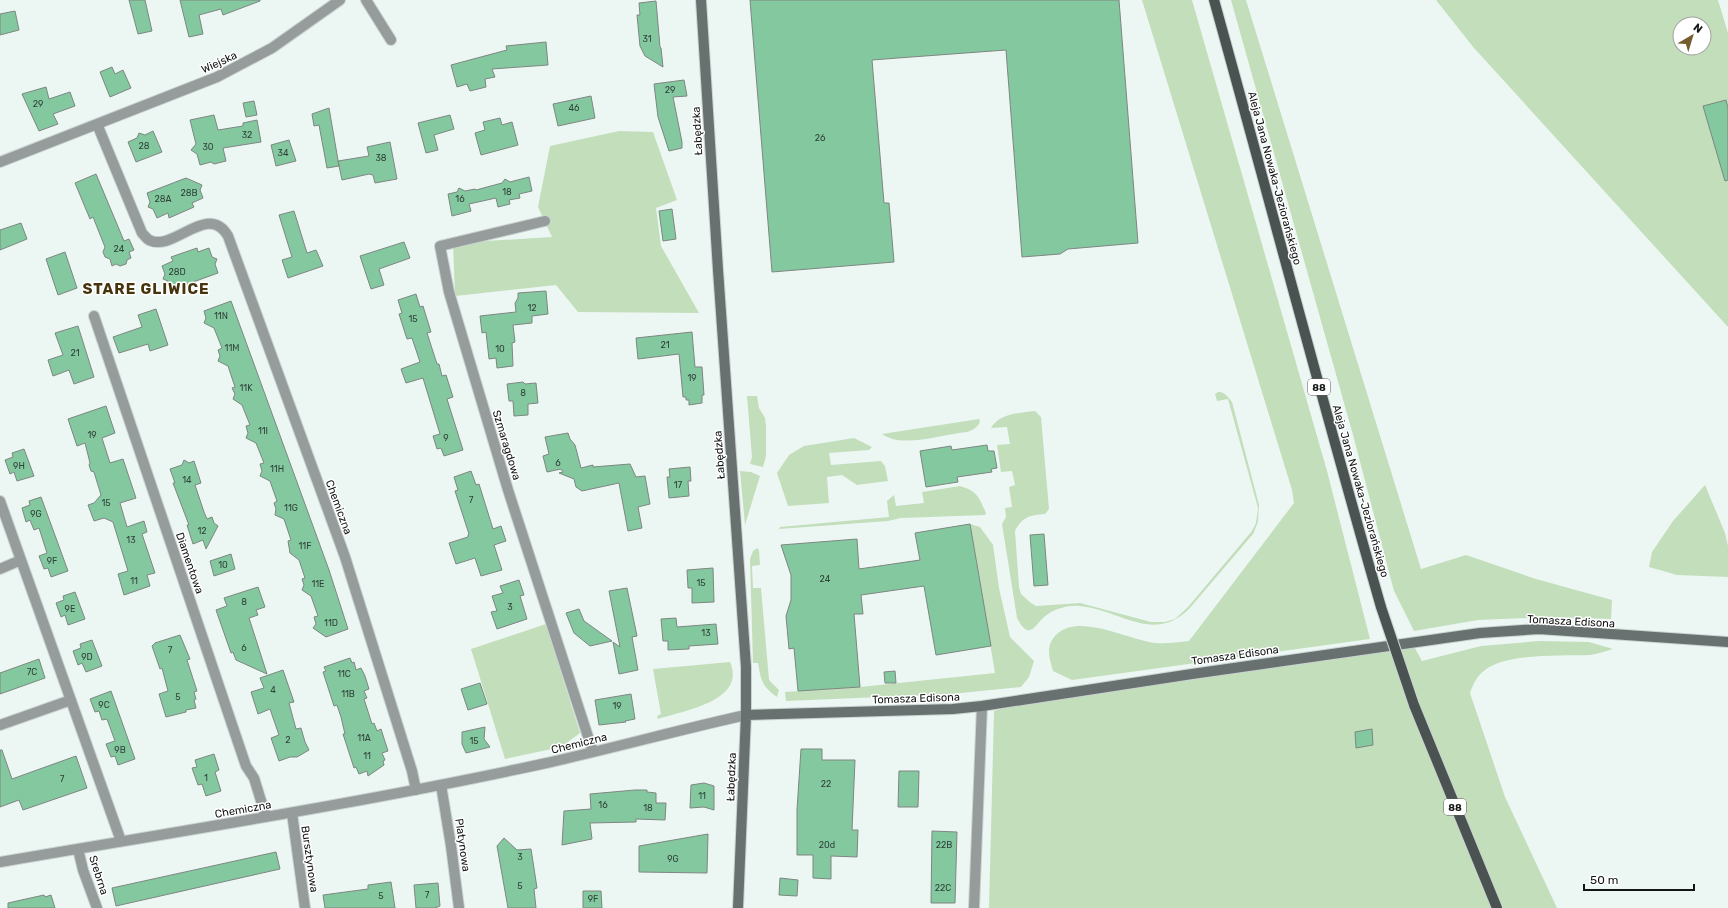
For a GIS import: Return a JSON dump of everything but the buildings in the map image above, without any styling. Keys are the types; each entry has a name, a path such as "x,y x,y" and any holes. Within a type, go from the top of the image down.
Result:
{"main road":[{"name":"Aleja Jana Nowaka-Jeziorańskiego","path":"1214,0 1328,420 1381,607 1414,705 1497,908"}],"street":[{"name":"Wiejska","path":"0,162 217,77 286,39 340,0"},
{"path":"366,0 391,40"},
{"name":"Łabędzka","path":"701,0 717,262 746,667 746,714 738,908"},
{"name":"Chemiczna","path":"97,124 142,233 149,240 156,241 168,239 199,226 209,224 221,227 228,236 345,557 412,771 416,790"},
{"name":"Szmaragdowa","path":"545,221 440,246 449,292 497,452 593,752"},
{"name":"Diamentowa","path":"94,316 246,766 254,778 266,817"},
{"path":"0,501 121,842"},
{"path":"0,569 21,560"},
{"name":"Tomasza Edisona","path":"746,714 953,709 982,706 1184,675 1480,633 1539,629 1728,642"},
{"path":"0,725 71,700"},
{"path":"974,908 982,706"},
{"name":"Chemiczna","path":"0,862 292,813 416,790 593,752 746,714"},
{"name":"Platynowa","path":"441,784 452,846 458,908"},
{"name":"Bursztynowa","path":"292,813 306,908"},
{"name":"Srebrna","path":"78,849 97,908"}],"green space":[{"path":"1142,0 1192,0 1327,471 1370,639 1072,680 1053,671 1049,656 1049,647 1053,638 1057,634 1067,628 1078,626 1091,627 1155,643 1189,641 1294,503 1292,490"},
{"path":"1231,0 1246,0 1421,569 1466,555 1536,579 1612,600 1611,619 1551,617 1478,620 1414,631 1394,591 1353,435"},
{"path":"1436,0 1718,0 1728,33 1728,327 1474,48"},
{"path":"619,131 653,132 677,200 656,208 661,246 699,313 578,312 556,285 455,296 453,243 552,237 538,207 550,146"},
{"path":"1218,392 1224,393 1232,402 1259,505 1258,522 1253,534 1189,609 1176,619 1163,624 1150,624 1136,622 1095,609 1072,606 1059,609 1048,614 1033,629 1026,629 1022,626 1017,618 1002,524 1006,517 1005,508 1012,507 1009,487 1015,485 1012,471 1001,472 997,445 1010,444 1007,427 991,428 995,423 999,419 1023,412 1035,411 1041,417 1049,509 1045,514 1027,518 1015,531 1019,587 1021,594 1036,606 1080,603 1151,622 1165,622 1175,619 1188,607 1252,531 1256,523 1258,508 1228,399 1217,401 1215,394"},
{"path":"747,396 757,396 759,408 765,418 766,456 763,467 750,464 752,457"},
{"path":"979,419 980,422 978,426 967,432 923,439 900,440 890,438 882,434"},
{"path":"854,438 872,447 869,450 829,453 831,465 881,461 885,466 888,481 857,485 842,475 827,477 829,503 788,506 777,473 789,455 804,446"},
{"path":"740,471 751,472 760,476 745,525"},
{"path":"1705,485 1725,533 1728,546 1728,577 1677,575 1649,567 1652,552 1673,521"},
{"path":"960,486 977,495 986,513 985,515 901,518 888,521 779,529 780,527 889,517 887,501 894,495 896,506 924,503 922,492"},
{"path":"970,524 980,527 993,545 999,588 1010,637 1034,661 1029,677 1021,687 951,694 786,701 785,692 860,687 995,673"},
{"path":"757,548 759,550 760,565 752,566 753,588 761,588 769,680 779,690 777,697 768,690 763,683 758,663 753,663 750,559 753,551"},
{"path":"546,624 580,733 561,747 505,759 471,649"},
{"path":"1540,641 1589,642 1613,649 1590,655 1535,656 1507,661 1482,672 1472,686 1470,693 1505,797 1557,908 989,908 994,711 1045,696 1411,644 1422,661 1481,646"},
{"path":"730,662 733,675 729,686 721,695 696,708 658,719 657,716 661,714 653,669"}],"district":[{"name":"STARE GLIWICE","path":"146,289"}]}
